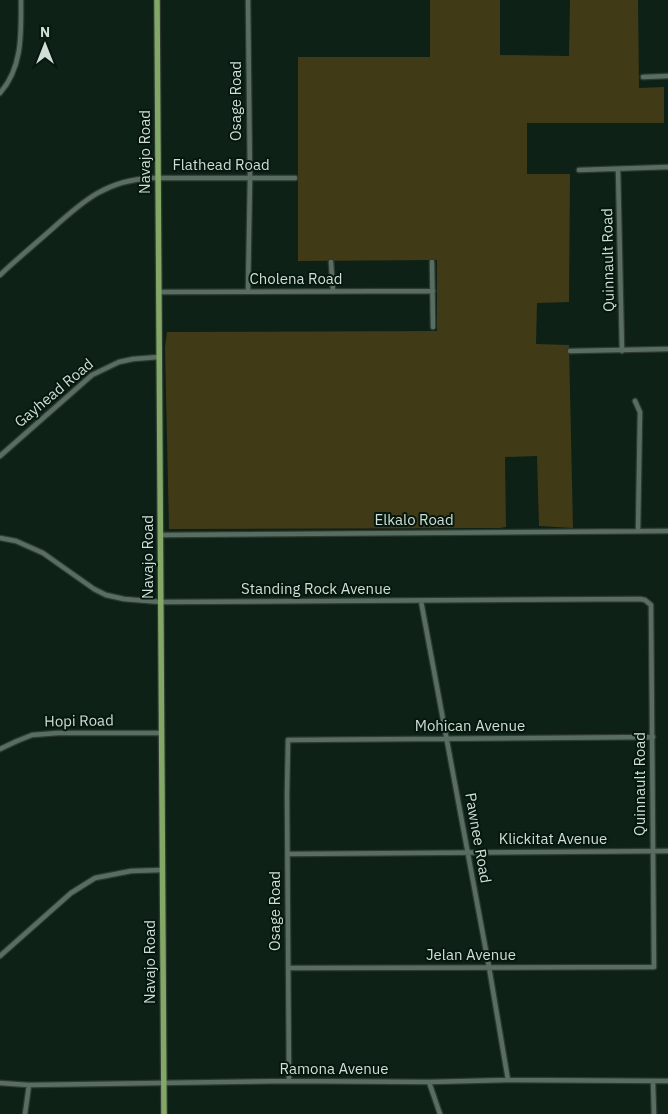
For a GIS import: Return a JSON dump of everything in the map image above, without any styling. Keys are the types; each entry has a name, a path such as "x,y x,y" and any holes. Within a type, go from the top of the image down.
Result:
{"main road":[{"name":"Navajo Road","path":"157,0 164,1114"}],"street":[{"path":"0,93 16,67 21,45 21,0"},
{"name":"Osage Road","path":"248,0 250,178 248,292"},
{"path":"643,77 668,76"},
{"path":"579,170 668,167"},
{"name":"Quinnault Road","path":"618,169 622,351"},
{"name":"Flathead Road","path":"0,275 73,210 96,193 113,185 132,180 158,178 295,178"},
{"path":"330,262 333,291"},
{"path":"432,262 433,327"},
{"name":"Cholena Road","path":"159,292 432,291"},
{"path":"570,351 668,350"},
{"name":"Gayhead Road","path":"0,456 92,375 119,362 159,357"},
{"path":"635,401 640,412 638,531"},
{"name":"Elkalo Road","path":"161,535 668,531"},
{"name":"Standing Rock Avenue","path":"0,538 16,541 43,552 94,589 106,595 124,599 160,602 640,599 649,602"},
{"name":"Pawnee Road","path":"421,601 508,1080"},
{"name":"Quinnault Road","path":"649,602 652,609 654,967"},
{"name":"Hopi Road","path":"0,749 32,736 58,733 161,733"},
{"name":"Mohican Avenue","path":"288,740 653,737"},
{"name":"Osage Road","path":"288,740 289,1081"},
{"name":"Klickitat Avenue","path":"288,854 668,851"},
{"path":"0,956 71,893 95,878 131,871 162,870"},
{"name":"Jelan Avenue","path":"288,968 654,967"},
{"name":"Ramona Avenue","path":"0,1084 668,1080"},
{"path":"653,1081 654,1114"},
{"path":"429,1082 440,1114"},
{"path":"25,1114 28,1085"}],"shaded area":[{"path":"430,0 500,0 500,55 569,56 570,0 638,0 639,88 664,87 664,123 527,123 527,174 570,174 569,302 537,303 536,344 569,345 573,528 539,526 537,456 505,457 506,527 169,529 165,347 167,332 437,331 437,260 298,261 298,57 430,57"}]}
